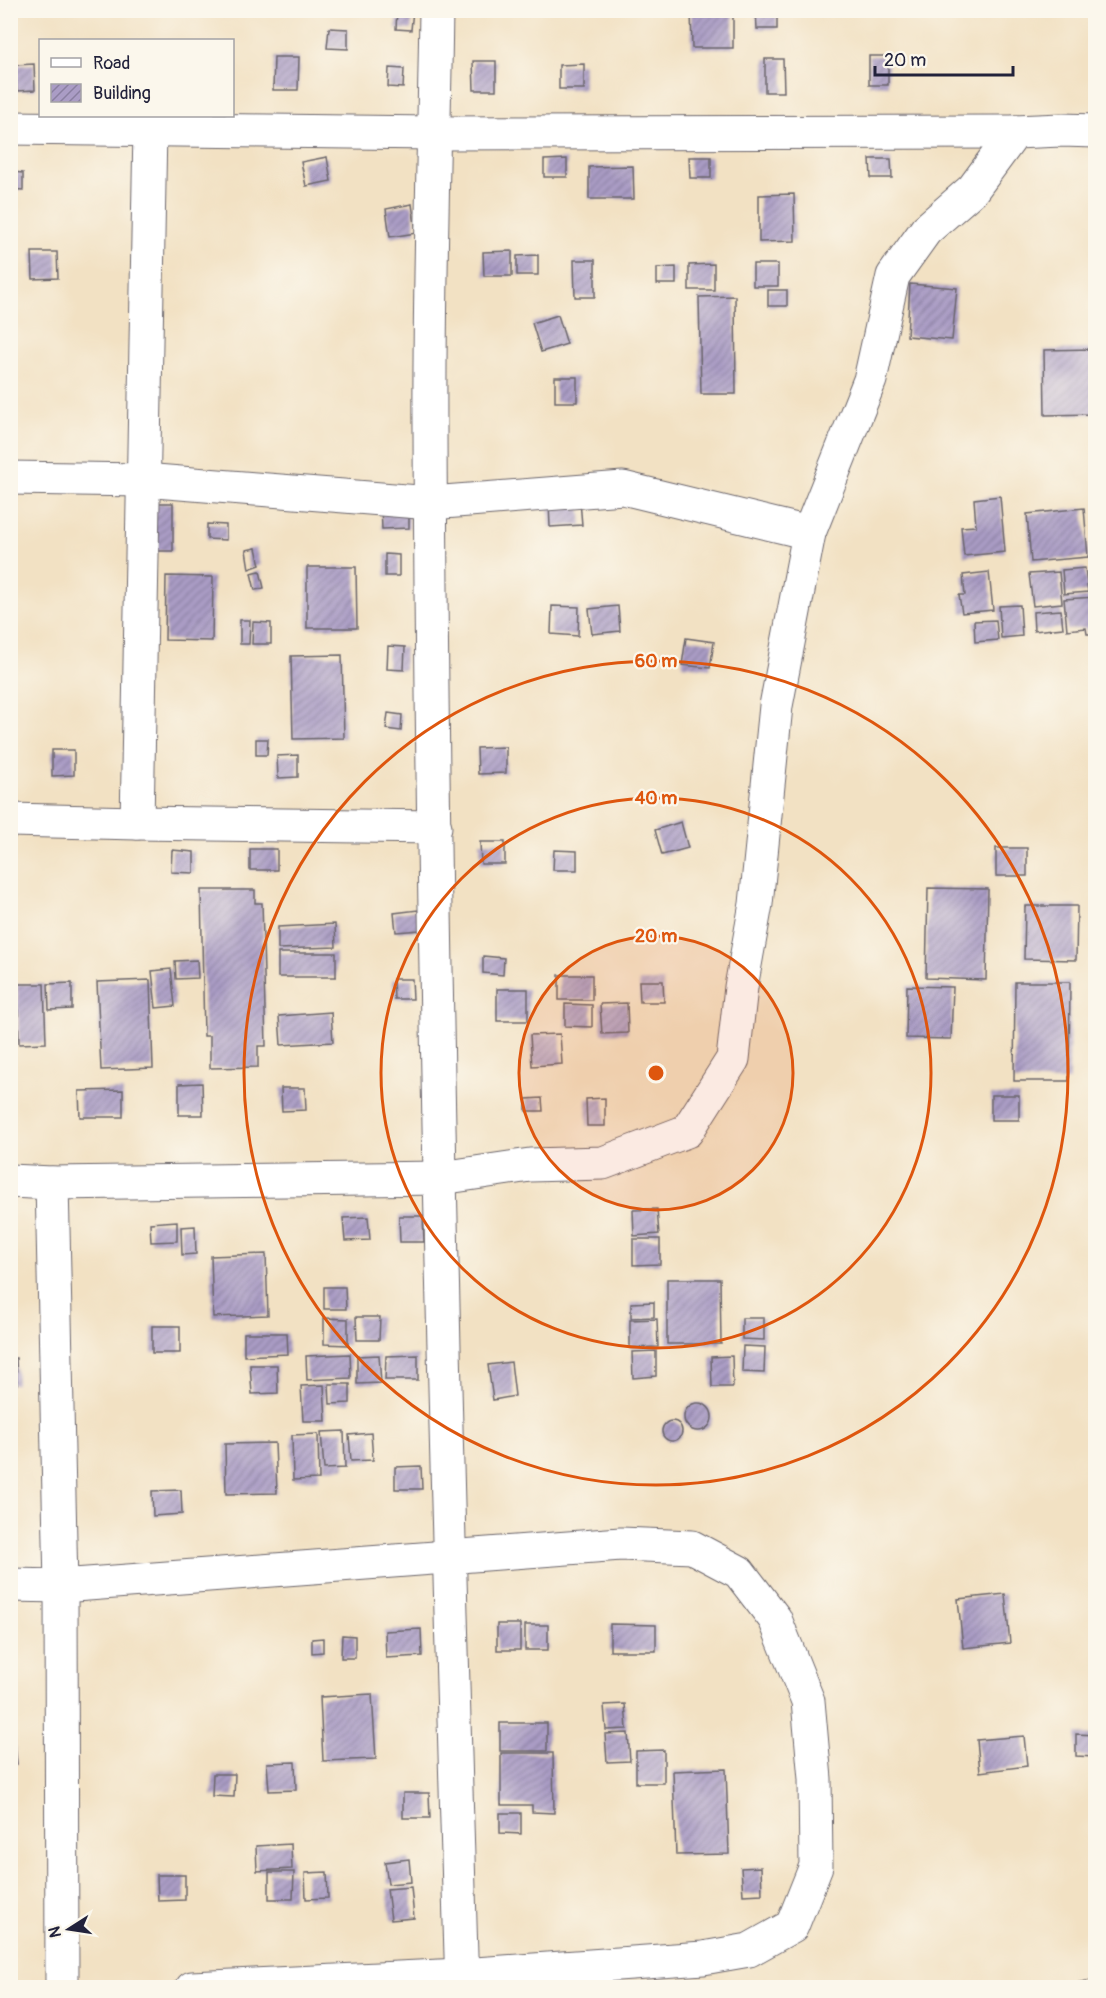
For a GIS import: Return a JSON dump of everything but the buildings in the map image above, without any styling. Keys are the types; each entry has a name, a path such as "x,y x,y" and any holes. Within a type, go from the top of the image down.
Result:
{"street":[{"path":"436,10 430,426 435,827 449,1556 462,1981"},
{"path":"10,128 434,133 1095,131"},
{"path":"137,824 150,129"},
{"path":"10,1181 52,1184 441,1178 530,1165 603,1163 687,1131 733,1059 741,987 756,904 776,706 809,533 870,380 893,276 926,230 973,189 1015,132"},
{"path":"10,478 143,480 431,503 623,488 809,533"},
{"path":"10,820 137,824 435,827"},
{"path":"52,1184 61,1586 62,1988"},
{"path":"10,1585 61,1586 621,1544 692,1546 739,1572 775,1619 808,1701 815,1779 816,1866 792,1926 749,1950 703,1958 462,1981 192,1988"}]}
